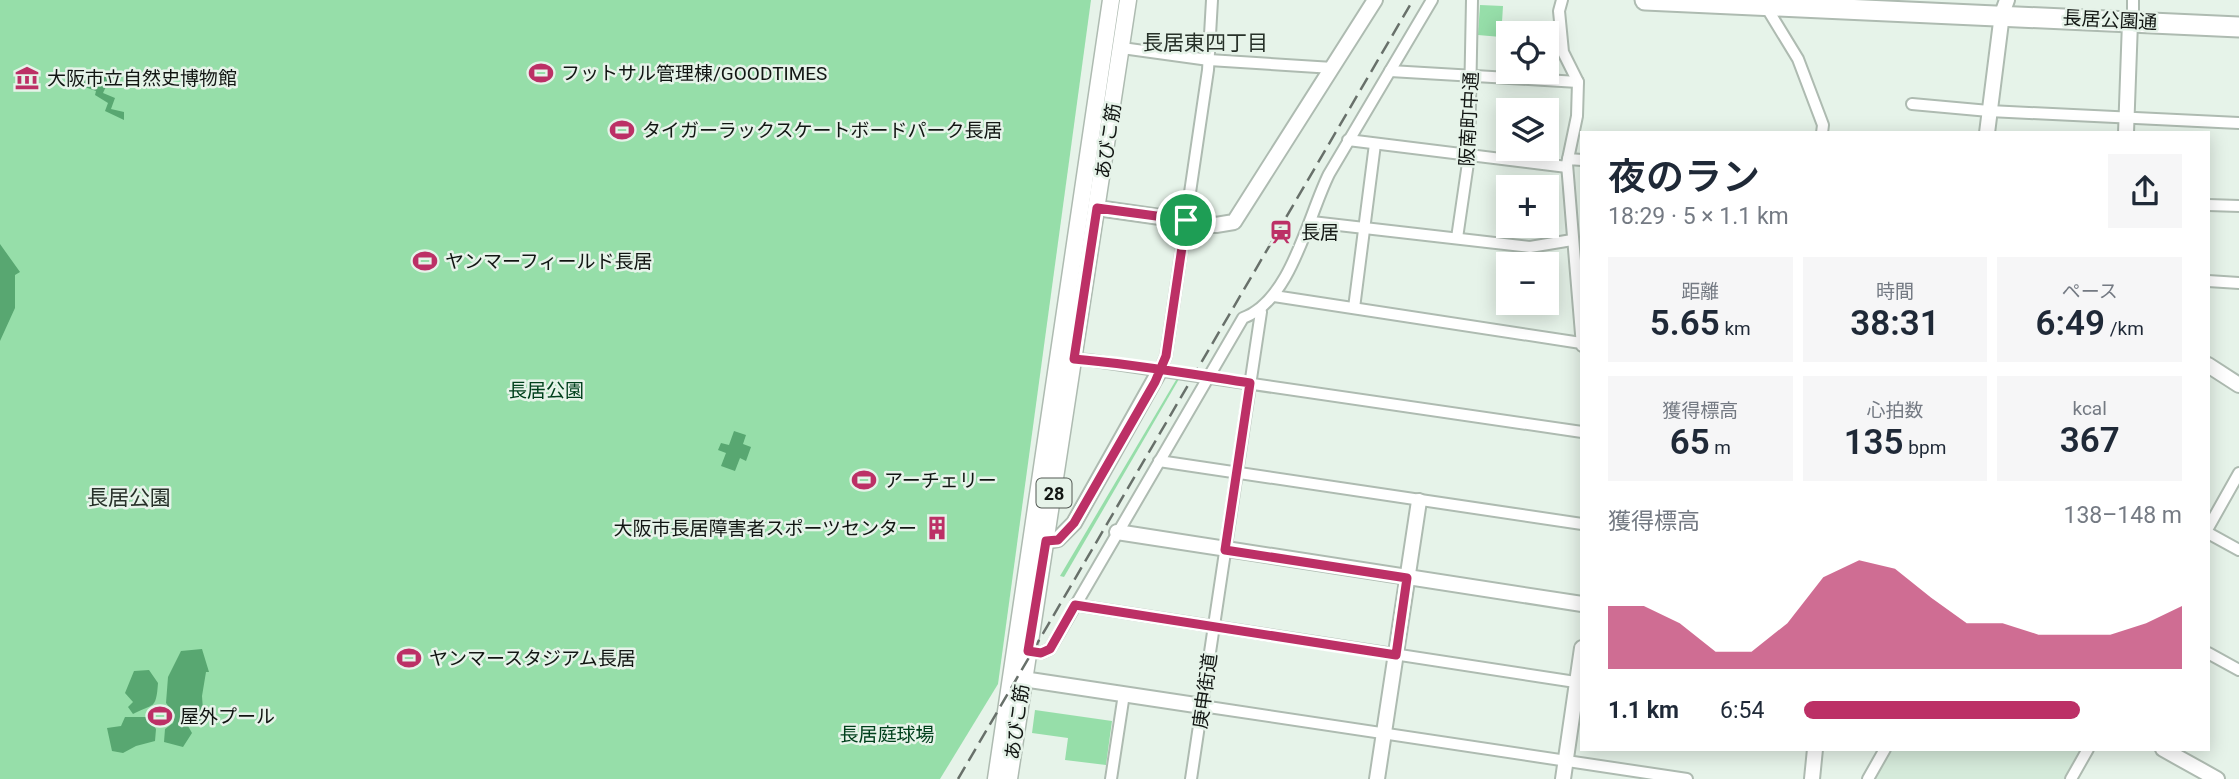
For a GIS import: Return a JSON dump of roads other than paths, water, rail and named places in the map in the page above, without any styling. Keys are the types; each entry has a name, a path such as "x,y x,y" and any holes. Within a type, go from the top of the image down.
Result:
{"highway":[{"name":"長居公園通","path":"1648,0 1765,5 2005,6 2239,14"},
{"name":"長居公園通","path":"1939,0 2005,6"},
{"name":"長居公園通","path":"2132,11 2239,27"}],"main road":[{"name":"あびこ筋","path":"996,779 1111,0"},
{"name":"あびこ筋","path":"1009,779 1128,0"}],"street":[{"path":"1046,541 1058,540 1074,523 1166,356 1209,60 1212,0"},
{"path":"1097,208 1224,226 1234,222 1375,0"},
{"path":"1028,651 1041,653 1050,649 1243,318 1261,312 1274,296 1312,222 1318,195 1432,0"},
{"name":"阪南町中通","path":"1457,238 1469,156 1472,0"},
{"path":"1562,0 1559,11 1563,52 1578,82 1577,116 1568,163 1580,323"},
{"path":"1765,5 1798,59 1823,125 1822,131"},
{"path":"1987,131 2005,6"},
{"path":"2126,131 2132,11"},
{"path":"1122,48 1209,60 1333,68"},
{"path":"1390,71 1578,82"},
{"path":"1912,104 1989,111 2239,123"},
{"path":"1348,140 1469,156 1568,163 1580,160"},
{"path":"1354,308 1375,144"},
{"path":"2210,205 2239,206"},
{"path":"1312,222 1530,247 1572,240"},
{"path":"2210,281 2239,284"},
{"path":"1274,296 1580,344"},
{"name":"庚申街道","path":"1191,779 1261,312"},
{"path":"1057,373 1074,359 1580,432"},
{"path":"2210,366 2239,386"},
{"path":"1159,461 1580,524"},
{"path":"2210,527 2239,473"},
{"path":"1377,779 1419,500"},
{"path":"1117,532 1580,604"},
{"path":"2210,532 2239,550"},
{"path":"1075,605 1579,683 1563,779"},
{"path":"2210,654 2239,670"},
{"path":"1023,679 1565,761 1635,775 1687,779"},
{"path":"1111,779 1124,694"},
{"path":"1812,779 1815,751"},
{"path":"1868,779 1884,751"},
{"path":"2071,779 2087,751"},
{"path":"2167,751 2217,779"}],"railway":[{"path":"958,779 1413,0"}],"place":[{"name":"フットサル管理棟/GOODTIMES","path":"541,73"},
{"name":"大阪市立自然史博物館","path":"27,78"},
{"name":"タイガーラックスケートボードパーク長居","path":"622,130"},
{"name":"長居","path":"1281,232"},
{"name":"ヤンマーフィールド長居","path":"425,261"},
{"name":"アーチェリー","path":"864,480"},
{"name":"大阪市長居障害者スポーツセンター","path":"937,528"},
{"name":"ヤンマースタジアム長居","path":"409,658"},
{"name":"屋外プール","path":"160,716"}],"district":[{"name":"長居東四丁目","path":"1205,43"},
{"name":"長居公園","path":"129,498"}],"park label":[{"name":"長居庭球場","path":"887,734"}]}
